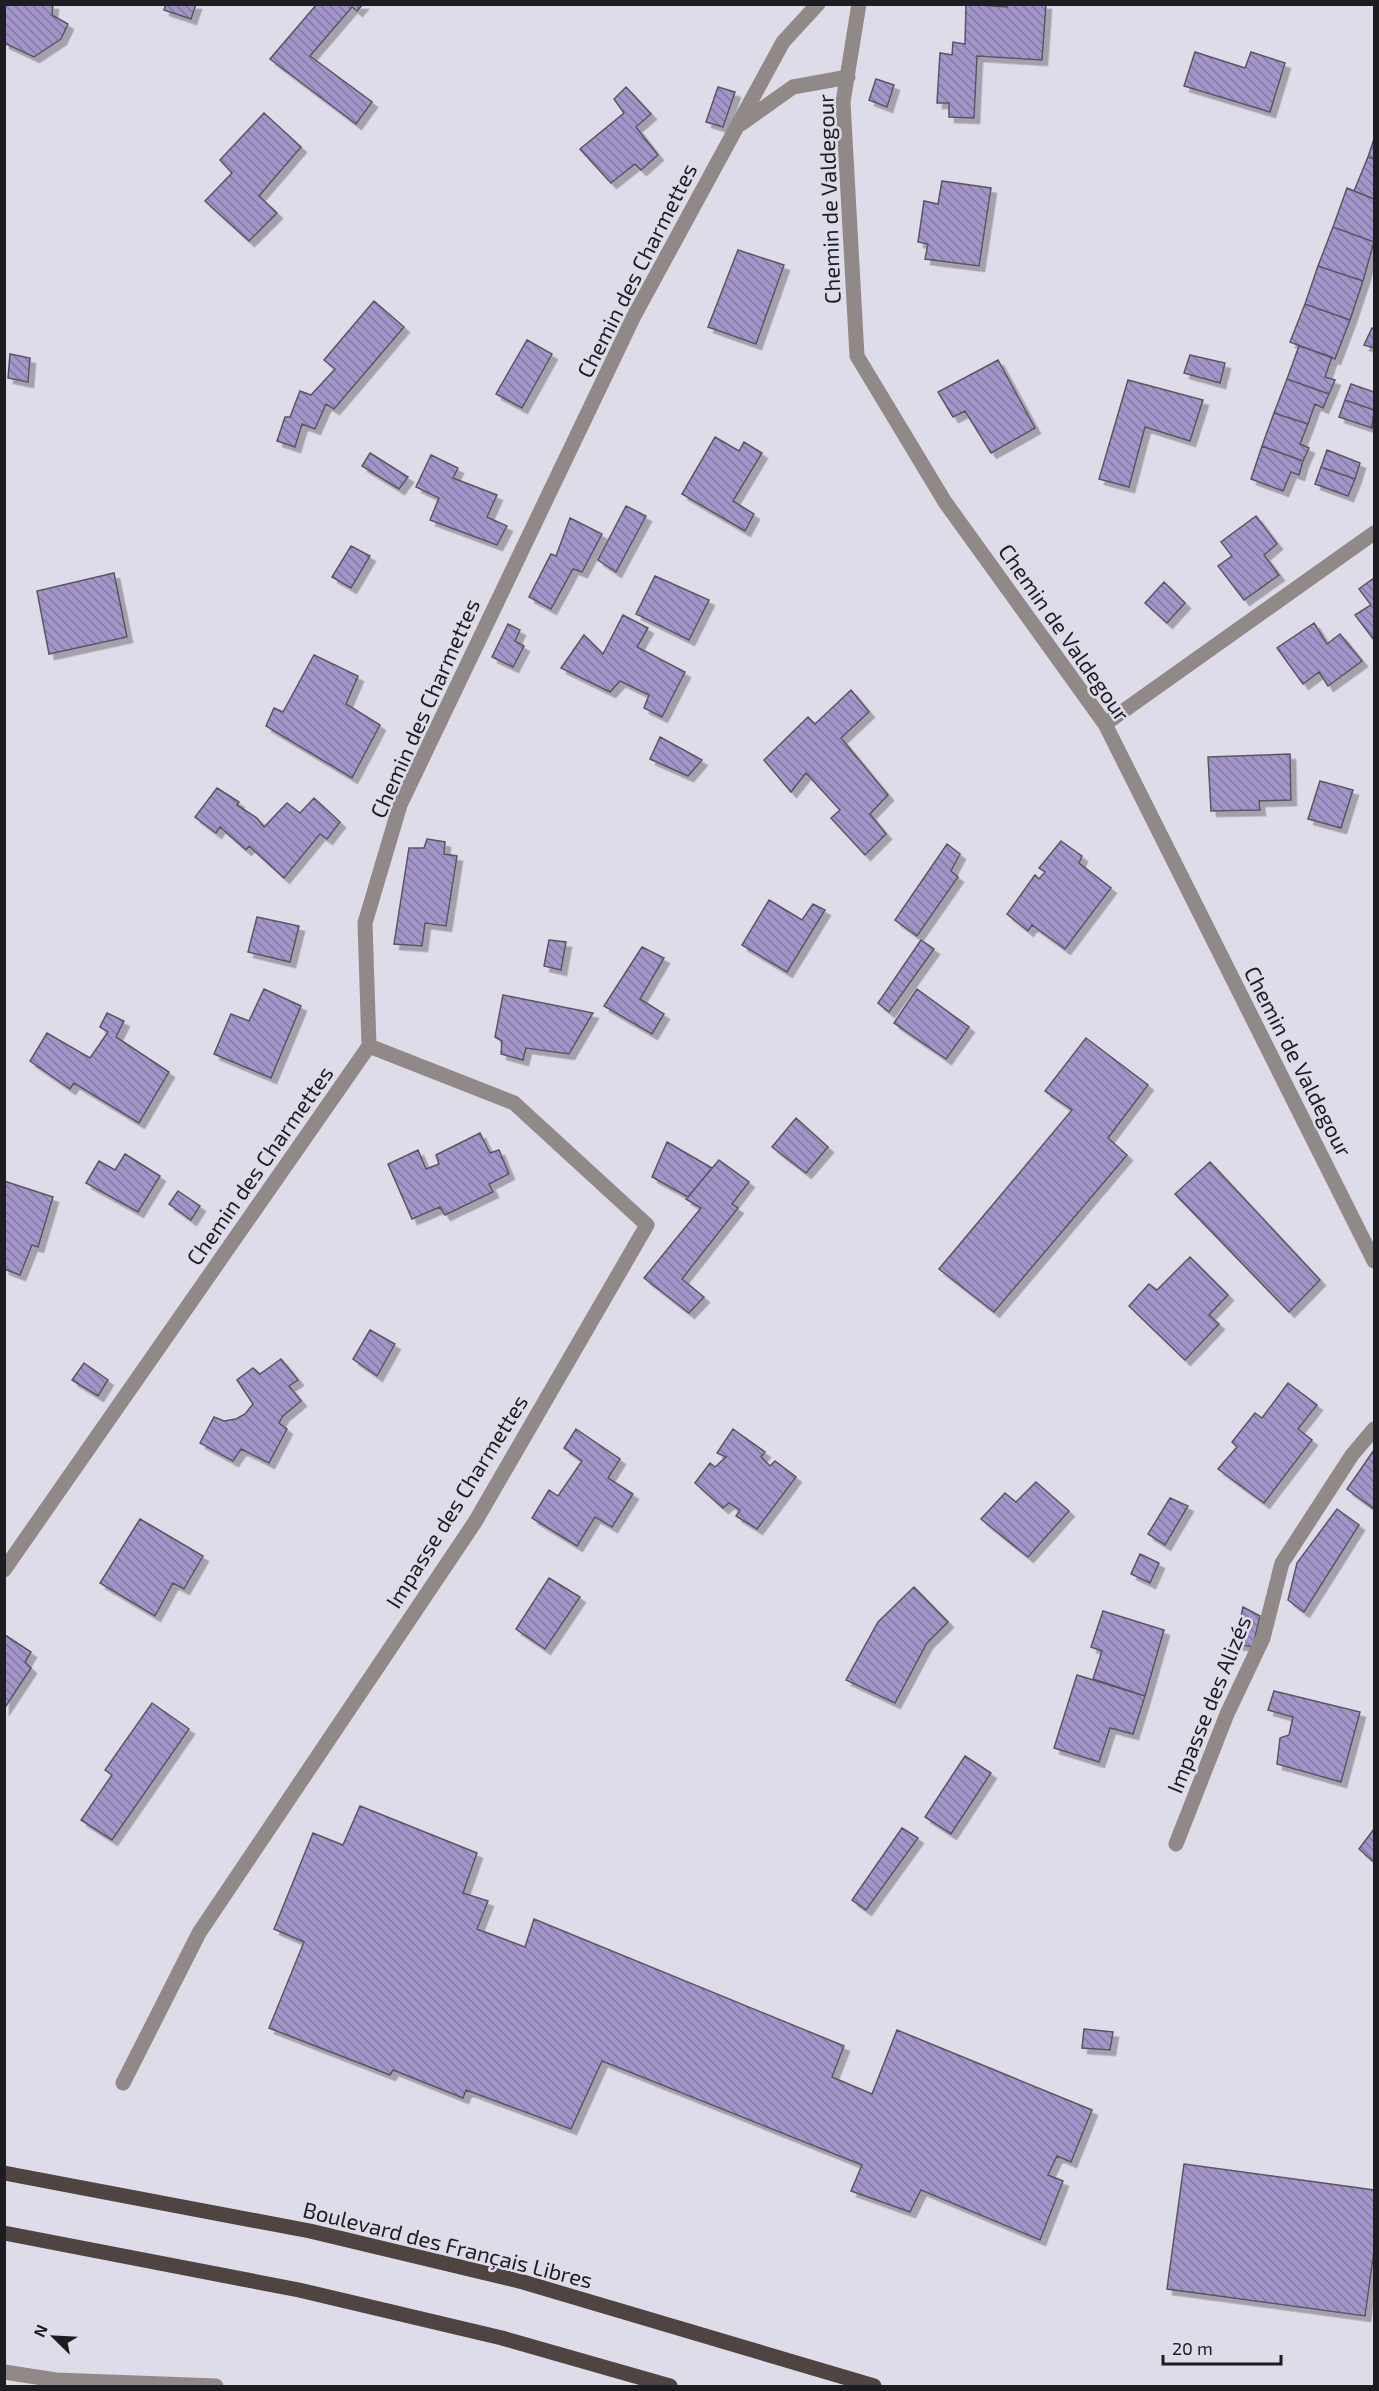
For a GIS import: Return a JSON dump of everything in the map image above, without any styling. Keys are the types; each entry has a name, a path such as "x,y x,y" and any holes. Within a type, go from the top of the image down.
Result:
{"main road":[{"name":"Boulevard des Français Libres","path":"4,2174 310,2231 523,2282 874,2386"},
{"path":"4,2233 298,2290 502,2338 670,2386"}],"street":[{"name":"Chemin des Charmettes","path":"4,1570 369,1046 365,923 400,805 634,316 783,42 818,4"},
{"name":"Chemin de Valdegour","path":"859,4 843,102 857,356 945,502 1105,724 1374,1261"},
{"name":"Chemin des Charmettes","path":"736,128 792,87 848,77"},
{"path":"1105,724 1374,533"},
{"name":"Impasse des Charmettes","path":"123,2084 200,1933 475,1522 647,1225 514,1103 369,1046"},
{"name":"Impasse des Alizés","path":"1176,1844 1227,1714 1263,1638 1282,1563 1352,1455 1374,1429"},
{"path":"4,2372 56,2380 216,2386"}],"building":[{"path":"4,4 53,4 52,15 68,24 61,39 34,57 4,43"},
{"path":"166,4 196,4 191,19 164,10"},
{"path":"317,4 363,4 357,11 352,7 310,56 372,102 356,124 270,59"},
{"path":"966,4 1007,7 1007,4 1046,4 1042,60 977,56 974,118 949,117 949,103 937,103 940,53 952,55 953,42 965,44"},
{"path":"1195,52 1245,68 1251,52 1285,63 1270,112 1184,86"},
{"path":"876,79 894,85 887,107 869,100"},
{"path":"626,87 651,114 636,127 658,155 641,170 635,164 611,183 580,149 624,113 614,99"},
{"path":"718,87 735,92 723,127 706,122"},
{"path":"264,113 301,147 259,196 277,213 249,241 205,201 232,173 220,160"},
{"path":"1374,139 1374,159 1368,157"},
{"path":"1368,157 1374,159 1374,199 1354,191"},
{"path":"942,181 991,188 979,266 925,259 928,244 918,242 924,201 938,204"},
{"path":"1347,188 1374,199 1374,242 1333,227"},
{"path":"1333,227 1374,242 1363,281 1318,266"},
{"path":"738,250 784,265 756,344 708,327"},
{"path":"1318,266 1363,281 1350,320 1305,304"},
{"path":"374,301 404,327 334,409 326,404 315,429 302,424 295,447 277,441 285,417 290,417 300,391 311,395 335,369 324,360"},
{"path":"1305,304 1350,320 1335,359 1290,342"},
{"path":"1372,328 1374,329 1374,348 1364,345"},
{"path":"527,340 552,354 522,408 496,394"},
{"path":"1299,346 1332,357 1325,377 1335,380 1329,394 1287,379"},
{"path":"10,354 30,358 28,382 8,378"},
{"path":"1190,355 1225,363 1220,383 1184,373"},
{"path":"998,360 1035,428 991,453 965,411 953,417 938,392"},
{"path":"1287,379 1329,394 1323,408 1315,404 1308,424 1274,413"},
{"path":"1128,380 1203,400 1190,441 1145,427 1129,487 1099,479"},
{"path":"1351,384 1374,392 1374,410 1345,400"},
{"path":"1345,400 1374,410 1372,428 1339,417"},
{"path":"1274,413 1308,424 1300,444 1309,448 1303,461 1262,446"},
{"path":"715,437 739,451 744,442 762,453 733,501 754,514 745,531 682,494"},
{"path":"1262,446 1303,461 1299,475 1291,472 1283,491 1251,479"},
{"path":"1327,450 1360,463 1355,479 1321,467"},
{"path":"370,453 408,477 399,489 362,466"},
{"path":"431,455 458,468 453,478 497,495 487,517 507,526 497,545 430,520 439,498 416,487"},
{"path":"1321,467 1355,479 1348,496 1315,484"},
{"path":"626,506 646,516 616,572 598,560"},
{"path":"1256,516 1277,544 1264,555 1279,575 1244,600 1218,566 1232,556 1221,542"},
{"path":"570,518 602,534 582,572 573,569 551,609 529,597 551,554 556,556"},
{"path":"351,546 370,556 351,588 332,577"},
{"path":"114,573 127,637 49,654 37,591"},
{"path":"655,576 709,600 689,640 636,614"},
{"path":"1374,578 1374,640 1355,615 1371,605 1359,589"},
{"path":"1164,582 1185,603 1167,623 1145,603"},
{"path":"623,615 648,628 637,647 685,672 662,717 644,708 649,695 620,681 610,692 561,668 584,635 603,654"},
{"path":"1314,623 1327,644 1340,634 1362,661 1328,686 1319,672 1303,684 1277,648"},
{"path":"508,624 520,630 515,641 524,646 513,667 492,657"},
{"path":"314,655 358,676 346,704 380,725 352,778 266,726 274,708 283,712"},
{"path":"851,690 869,712 841,738 888,795 870,814 886,834 865,855 831,818 840,810 806,773 791,792 764,760 808,717 815,724"},
{"path":"660,737 702,760 688,776 650,759"},
{"path":"1290,754 1291,800 1259,801 1260,810 1211,811 1208,757"},
{"path":"1320,781 1353,790 1341,828 1308,819"},
{"path":"217,788 239,802 237,805 257,818 264,827 287,803 300,813 314,798 340,822 327,839 320,834 284,878 249,846 246,850 220,827 216,833 195,817"},
{"path":"427,839 445,842 444,854 457,856 446,926 425,923 422,946 394,944 409,848 424,848"},
{"path":"1061,841 1082,856 1079,863 1111,888 1065,949 1032,925 1028,931 1007,914 1035,875 1039,879 1045,872 1039,868"},
{"path":"947,844 960,854 951,871 958,877 917,936 895,920"},
{"path":"769,900 802,920 813,904 825,910 787,972 742,945"},
{"path":"257,917 299,926 290,962 248,952"},
{"path":"549,940 566,942 561,970 544,966"},
{"path":"921,940 934,949 889,1012 878,1003"},
{"path":"642,947 664,958 640,999 664,1014 652,1034 604,1006"},
{"path":"264,989 301,1006 271,1078 214,1054 231,1014 249,1021"},
{"path":"917,989 969,1027 946,1059 894,1023"},
{"path":"503,995 593,1013 569,1054 526,1048 523,1060 501,1054 502,1041 495,1037"},
{"path":"107,1013 124,1021 116,1037 169,1072 139,1123 74,1083 70,1089 30,1061 47,1033 90,1058 108,1032 100,1027"},
{"path":"1086,1038 1148,1085 1108,1138 1127,1155 994,1312 939,1269 1072,1110 1045,1091"},
{"path":"796,1118 828,1147 806,1173 772,1147"},
{"path":"480,1133 490,1153 499,1150 509,1174 489,1184 493,1192 445,1215 440,1207 412,1219 388,1164 418,1150 426,1169 439,1164 436,1155"},
{"path":"667,1142 712,1168 688,1197 652,1177"},
{"path":"125,1154 160,1176 138,1212 86,1183 99,1161 115,1170"},
{"path":"719,1160 749,1182 732,1204 738,1208 682,1279 704,1297 689,1313 644,1278 701,1208 686,1199"},
{"path":"1210,1162 1320,1280 1289,1312 1175,1194"},
{"path":"4,1181 53,1197 38,1247 32,1245 20,1275 4,1269"},
{"path":"178,1191 200,1206 191,1220 169,1204"},
{"path":"1190,1257 1228,1295 1209,1315 1219,1324 1185,1360 1129,1306 1149,1284 1157,1290"},
{"path":"370,1330 395,1344 377,1376 353,1359"},
{"path":"281,1359 298,1380 289,1386 301,1401 283,1416 279,1423 287,1429 269,1463 241,1449 233,1461 200,1443 214,1417 224,1421 236,1419 245,1414 253,1404 237,1380 253,1368 260,1374"},
{"path":"84,1363 108,1380 98,1396 72,1380"},
{"path":"1288,1383 1317,1405 1298,1429 1312,1440 1264,1503 1218,1469 1237,1447 1232,1442 1255,1413 1262,1418"},
{"path":"576,1429 620,1459 608,1478 633,1494 612,1527 595,1517 577,1546 532,1518 549,1490 558,1496 582,1461 564,1448"},
{"path":"733,1429 765,1452 761,1457 770,1466 775,1461 796,1477 757,1529 736,1516 740,1510 729,1503 723,1508 695,1483 710,1463 715,1467 726,1457 717,1453"},
{"path":"1374,1450 1374,1509 1347,1489"},
{"path":"1036,1482 1069,1511 1028,1557 981,1519 1005,1493 1016,1502"},
{"path":"1170,1498 1188,1506 1165,1545 1148,1534"},
{"path":"1337,1509 1359,1525 1304,1612 1288,1600 1297,1563"},
{"path":"140,1519 203,1556 184,1589 173,1583 155,1616 100,1583"},
{"path":"1140,1554 1159,1563 1150,1583 1131,1574"},
{"path":"549,1578 580,1597 545,1649 516,1629"},
{"path":"914,1587 948,1622 927,1643 895,1703 846,1680 878,1622"},
{"path":"1243,1607 1260,1616 1253,1647 1235,1644"},
{"path":"1103,1611 1164,1630 1145,1696 1093,1679 1102,1651 1091,1647"},
{"path":"5,1635 31,1652 25,1662 31,1668 4,1709"},
{"path":"1077,1675 1145,1696 1133,1734 1110,1728 1099,1762 1054,1748"},
{"path":"1274,1691 1360,1712 1341,1782 1277,1764 1280,1738 1289,1735 1293,1717 1268,1710"},
{"path":"152,1703 189,1729 112,1840 81,1820 112,1775 105,1770"},
{"path":"965,1756 991,1773 951,1834 925,1817"},
{"path":"360,1806 477,1853 463,1893 488,1901 477,1929 525,1947 534,1919 844,2046 832,2077 872,2094 897,2030 1092,2110 1071,2162 1057,2156 1048,2175 1063,2181 1040,2240 921,2190 910,2212 851,2191 862,2165 602,2061 571,2129 466,2090 463,2098 393,2070 390,2075 269,2028 304,1942 274,1929 313,1833 343,1845"},
{"path":"902,1828 918,1838 866,1910 852,1900"},
{"path":"1374,1829 1374,1862 1359,1849"},
{"path":"1084,2029 1113,2032 1110,2050 1082,2048"},
{"path":"1184,2164 1374,2190 1374,2251 1365,2316 1167,2289"}]}
